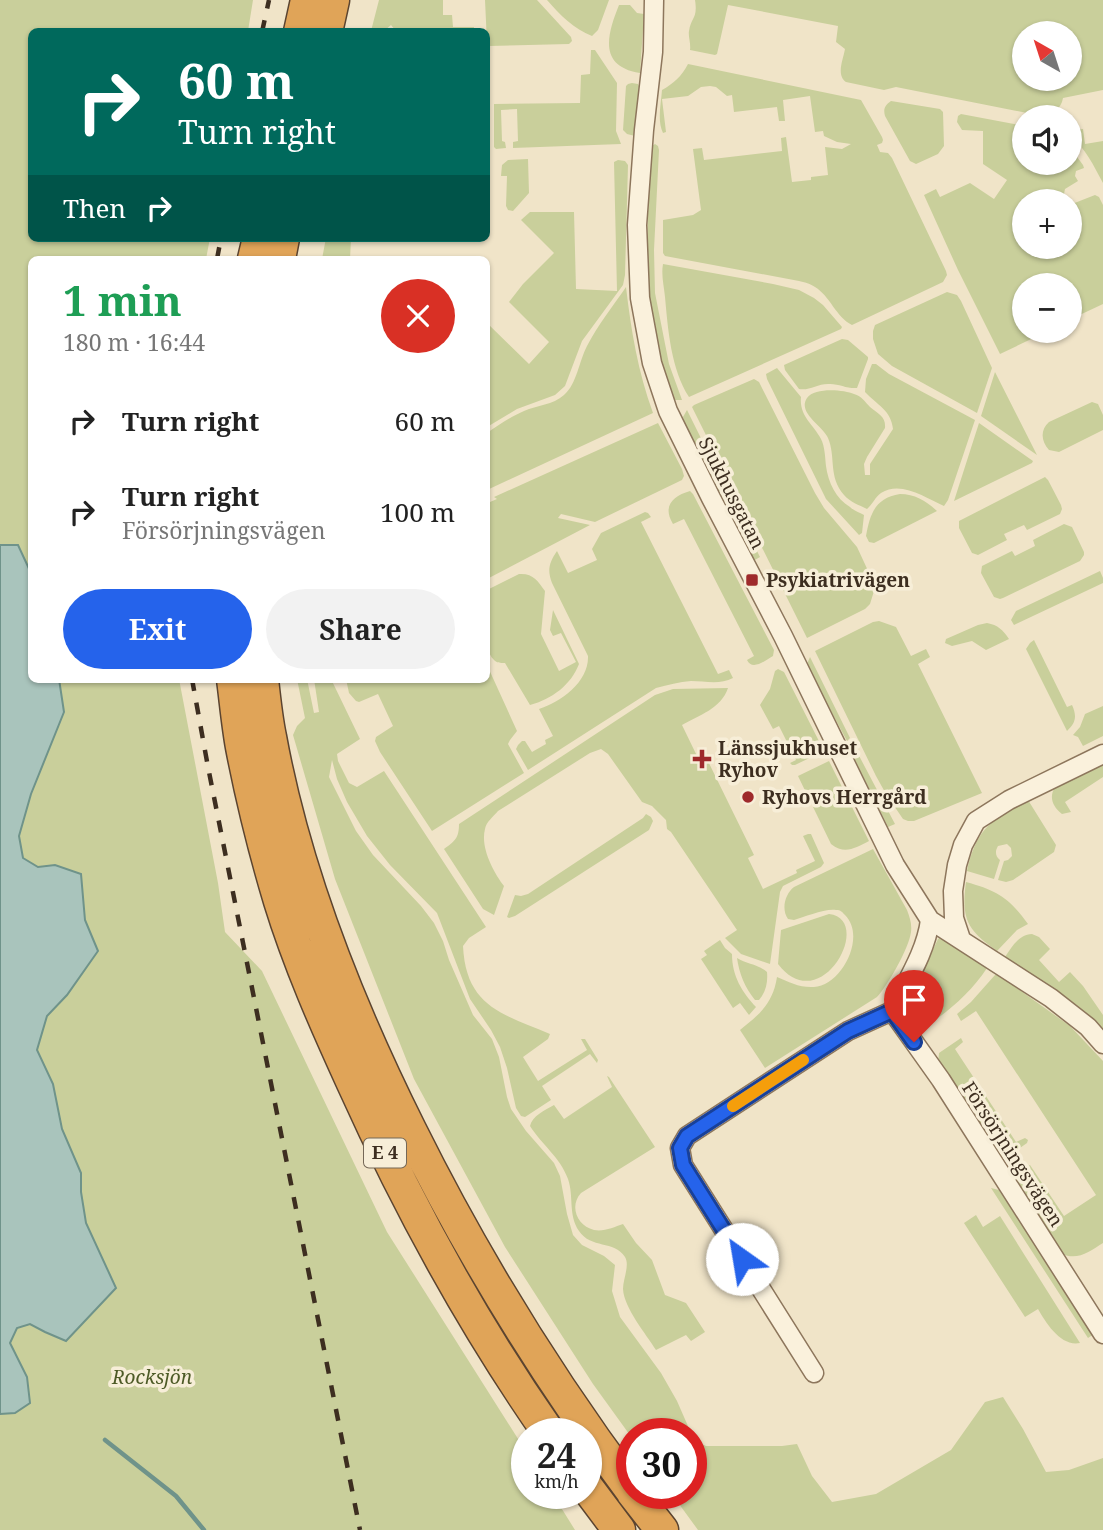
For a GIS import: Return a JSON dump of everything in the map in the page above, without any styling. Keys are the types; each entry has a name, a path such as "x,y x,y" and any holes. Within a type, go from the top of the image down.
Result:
{"highway":[{"path":"304,28 326,7"},
{"name":"E 4","path":"234,683 242,746 260,828 281,904 314,994 371,1124 421,1223 476,1320 539,1418"},
{"name":"E 4","path":"263,683 270,737 294,840 326,936 368,1041 423,1156 472,1248 532,1348 616,1469"},
{"path":"602,1507 619,1530"},
{"name":"E 4","path":"645,1509 662,1530"}],"street":[{"name":"Sjukhusgatan","path":"654,0 653,52 637,225 640,298 652,363 668,411 895,865 930,920 1051,998 1088,1027 1103,1044"},
{"path":"961,939 954,918 953,891 963,845 976,821 1009,800 1103,754"},
{"path":"814,1373 683,1165 680,1148 687,1136 827,1044 892,1011 923,946 930,920"},
{"name":"Försörjningsvägen","path":"892,1011 942,1080 1103,1334"}],"green space":[{"name":"Rocksjön","path":"0,0 253,0 248,28 28,28 28,242 209,242 207,256 28,256 28,683 180,683 225,932 262,971 387,1232 511,1428 511,1509 562,1509 575,1530 0,1530"},
{"path":"379,0 443,0 443,15 452,15 453,27 474,27 394,28 391,25 388,28 372,28"},
{"path":"485,0 537,0 572,41 569,44 490,46 490,28 486,28"},
{"path":"547,0 609,0 598,30 592,36 579,30"},
{"path":"695,0 1103,0 1103,90 1063,98 1060,105 1012,105 1012,110 896,87 884,90 846,82 843,79 841,67 845,49 836,42 838,26 728,5 715,55 690,50 689,31 695,14"},
{"path":"619,5 630,5 637,13 644,14 640,73 617,64 609,48 611,27"},
{"path":"591,50 595,50 617,83 616,131 621,144 513,148 513,142 518,141 517,109 501,110 502,141 505,142 506,148 496,149 494,104 580,103 581,75 590,74"},
{"path":"688,64 861,100 882,137 882,143 877,145 880,152 888,153 892,158 946,271 943,282 852,325 820,291 807,283 665,256 663,220 693,215 701,210 693,149 702,148 704,160 782,151 781,138 786,137 792,182 828,175 825,147 842,149 851,144 824,136 823,131 815,132 810,96 783,100 785,121 779,121 777,107 734,112 732,95 727,96 716,87 710,86 701,87 688,96 662,99 666,132 663,133 660,118 662,90 677,79"},
{"path":"632,83 639,86 635,136 623,130 626,86"},
{"path":"891,101 940,109 943,112 944,146 938,154 916,164 910,161 885,116 885,107"},
{"path":"961,114 1012,124 1012,175 1075,175 1078,181 1065,189 1012,189 1012,259 1082,259 1082,200 1095,195 1103,205 1103,304 1082,314 1082,273 1012,273 1012,343 1023,343 1000,354 924,195 936,189 940,197 970,183 994,199 1007,180 983,164 983,131 962,130 957,122"},
{"path":"1082,129 1085,144 1103,141 1103,183 1082,148"},
{"path":"655,144 659,150 654,250 655,293 669,364 682,400 674,400 672,396 652,317 647,253 652,146"},
{"path":"528,159 529,193 513,211 508,210 507,176 501,176 502,165 508,160"},
{"path":"625,161 628,165 623,285 582,341 565,386 555,395 517,409 490,425 490,326 529,364 549,342 509,302 554,253 521,220 530,212 574,212 576,289 617,291 614,162"},
{"path":"325,242 351,242 350,256 323,256"},
{"path":"663,264 799,290 823,305 842,327 689,397 678,374 671,349"},
{"path":"626,287 636,351 653,413 490,489 490,431 519,413 555,401 564,395 572,385 584,352"},
{"path":"947,292 957,295 961,301 992,368 977,413 892,366 878,354 873,339 875,325"},
{"path":"842,339 848,340 868,357 857,388 824,384 799,389 784,365"},
{"path":"872,364 975,420 944,506 897,488 881,493 867,509 849,500 839,488 828,438 808,414 805,404 807,398 816,392 844,391 859,396 881,416 885,428 864,464 865,475 870,475 870,464 893,429 886,412 865,392 866,379"},
{"path":"777,368 801,397 804,415 821,439 827,472 834,490 845,504 864,515 862,533 859,535 826,499 767,379 766,374"},
{"path":"995,372 1037,455 981,416"},
{"path":"754,379 759,382 824,508 857,547 874,591 870,604 865,609 807,638 692,407"},
{"path":"1092,402 1098,404 1103,415 1103,430 1059,452 1049,450 1043,436 1046,425"},
{"path":"687,410 760,557 753,561 686,428 683,417"},
{"path":"658,423 684,476 682,480 595,522 561,514 558,518 590,525 490,577 490,502 497,499 494,497"},
{"path":"979,423 1033,461 954,501"},
{"path":"1045,477 1061,505 1060,514 1027,530 1024,525 1004,534 1007,540 978,555 972,553 959,528 959,521"},
{"path":"690,491 774,650 773,656 759,664 752,665 747,660 754,656 684,519 673,524 670,518 671,503"},
{"path":"900,494 920,499 937,511 874,543 869,542 866,536 875,508 885,499"},
{"path":"645,512 651,517 641,522 718,674 729,670 733,678 718,682 687,681 656,688 528,770 516,749 518,745 525,741 532,752 546,744 545,740 553,736 539,709 572,690 587,665 588,656 550,578 552,559 557,551 568,573 597,560 592,549 601,533"},
{"path":"1064,524 1072,527 1084,552 1080,561 1003,598 994,597 981,573 982,566 1012,551 1015,556 1035,546 1033,540"},
{"path":"1100,571 1103,583 1014,625 1011,620 1016,611"},
{"path":"524,574 532,576 545,591 541,634 559,671 576,662 561,633 553,636 550,630 553,610 579,664 576,672 560,690 546,699 530,705 505,663 496,662 490,654 490,588"},
{"path":"879,621 896,627 911,656 926,649 930,657 918,664 982,793 914,821 903,819 886,794 815,651"},
{"path":"987,623 1000,628 1009,639 986,650 972,641 952,646 945,643 946,639"},
{"path":"1034,640 1067,707 1072,705 1074,709 1074,722 1067,731 1026,649"},
{"path":"810,657 850,738 847,741 808,668"},
{"path":"778,669 784,672 824,751 795,765 790,763 796,760 779,726 773,729 760,705"},
{"path":"490,672 517,731 508,744 524,773 432,831 375,741 376,737 393,726 378,694 359,702 349,693 347,683 490,683"},
{"path":"298,683 308,683 314,713 319,712 315,683 333,683 360,739 337,754 349,783 357,787 384,771 486,927 469,938 463,946 471,983 490,1005 550,1034 548,1039 523,1057 538,1081 587,1050 581,1039 585,1039 598,1060 597,1063 590,1054 542,1086 551,1100 525,1117 521,1116 516,1108 500,1047 470,999 437,913 390,865 367,836 347,802 332,760 329,777 356,831 373,855 434,923 473,1015 492,1039 511,1109 554,1163 560,1176 573,1235 582,1245 615,1265 612,1291 620,1317 661,1373 684,1418 618,1418 505,1247 414,1079 335,879 293,735 305,718"},
{"path":"728,688 715,706 682,725 697,756 704,753 754,855 748,858 763,889 815,861 803,836 811,834 824,863 783,886 770,964 741,954 725,938 737,930 667,829 666,820 652,806 642,802 608,754 601,749 590,753 498,811 488,822 484,836 486,852 504,886 494,915 483,909 444,849 456,839 459,824 655,695 673,689"},
{"path":"1103,706 1103,736 1083,746 1078,737 1073,735 1080,727 1085,714"},
{"path":"850,750 856,750 895,824 888,827"},
{"path":"829,761 869,841 850,849 841,849 831,844 798,776"},
{"path":"1103,764 1103,777 1065,802 1071,812 1062,814 1052,801 1055,787"},
{"path":"1028,800 1056,845 1054,852 1006,882 998,880 1004,861 1012,856 1011,848 1007,844 997,848 996,855 1000,860 994,879 967,871 975,845 987,827"},
{"path":"646,814 653,821 649,830 515,916 507,917 515,895 528,894"},
{"path":"873,849 910,918 911,932 902,956 877,997 765,1068 740,1030 764,1007 772,994 777,977 804,987 824,985 841,970 852,947 851,924 842,912 827,910 794,920 788,919 784,906 788,894 794,887"},
{"path":"966,882 1002,896 1028,924 1017,930 997,951 979,937 968,922 965,905"},
{"path":"829,914 842,920 846,932 844,947 837,962 825,974 811,981 794,978 778,964 781,930"},
{"path":"1032,934 1039,937 1050,949 1039,960 1059,982 1070,972 1083,986 1103,1015 1103,1029 1066,997 1005,957 1019,939"},
{"path":"941,937 987,968 973,987 956,1003 918,1031 908,1016 907,1005"},
{"path":"720,940 732,954 739,983 756,1007 749,1015 740,1003 733,1008 701,959 707,955 704,951"},
{"path":"737,958 767,972 766,987 759,1000 755,1000 745,985"},
{"path":"995,975 1070,1026 1103,1061 1103,1243 1079,1256 1062,1254 1017,1177 1030,1165 1064,1216 1096,1195 976,1011 961,1021 957,1014"},
{"path":"961,1038 963,1042 955,1049 1016,1142 1025,1138 1028,1140 1010,1155 999,1156 938,1063 939,1053"},
{"path":"607,1076 655,1147 581,1193 575,1209 579,1220 594,1230 605,1230 623,1224 652,1260 665,1295 686,1303 705,1332 691,1341 686,1335 656,1350 631,1312 624,1296 627,1264 625,1257 615,1248 590,1240 579,1231 573,1219 570,1185 565,1171 530,1126 536,1116 554,1105 564,1119 612,1087"},
{"path":"991,1188 999,1190 1094,1334 1088,1338"},
{"path":"976,1215 983,1227 1000,1216 1080,1343 1060,1338 1038,1309 1025,1317 964,1223"},
{"path":"1003,1397 1046,1472 1069,1470 1103,1458 1103,1530 698,1530 683,1509 707,1509 707,1446 797,1444 812,1476 832,1502 876,1494 951,1450 985,1402"}],"water":[{"name":"Rocksjön","path":"0,545 18,545 28,567 28,683 60,683 64,712 31,794 19,836 23,858 38,867 55,865 81,874 85,920 98,951 67,995 47,1016 37,1050 53,1084 62,1129 81,1173 86,1223 116,1288 66,1341 30,1324 17,1328 10,1343 27,1377 30,1403 15,1413 0,1414"}],"waterway":[{"path":"105,1440 176,1496 204,1530"}],"railway":[{"path":"263,28 269,0"},
{"path":"218,256 220,242"},
{"path":"193,683 360,1530"}],"slow traffic":[{"path":"733,1106 803,1060"}],"place":[{"name":"Psykiatrivägen","path":"752,580"},
{"name":"Länssjukhuset Ryhov","path":"702,759"},
{"name":"Ryhovs Herrgård","path":"748,797"}],"route":[{"path":"742,1259 683,1165 680,1148 687,1136 848,1031 892,1011 914,1042"}]}
